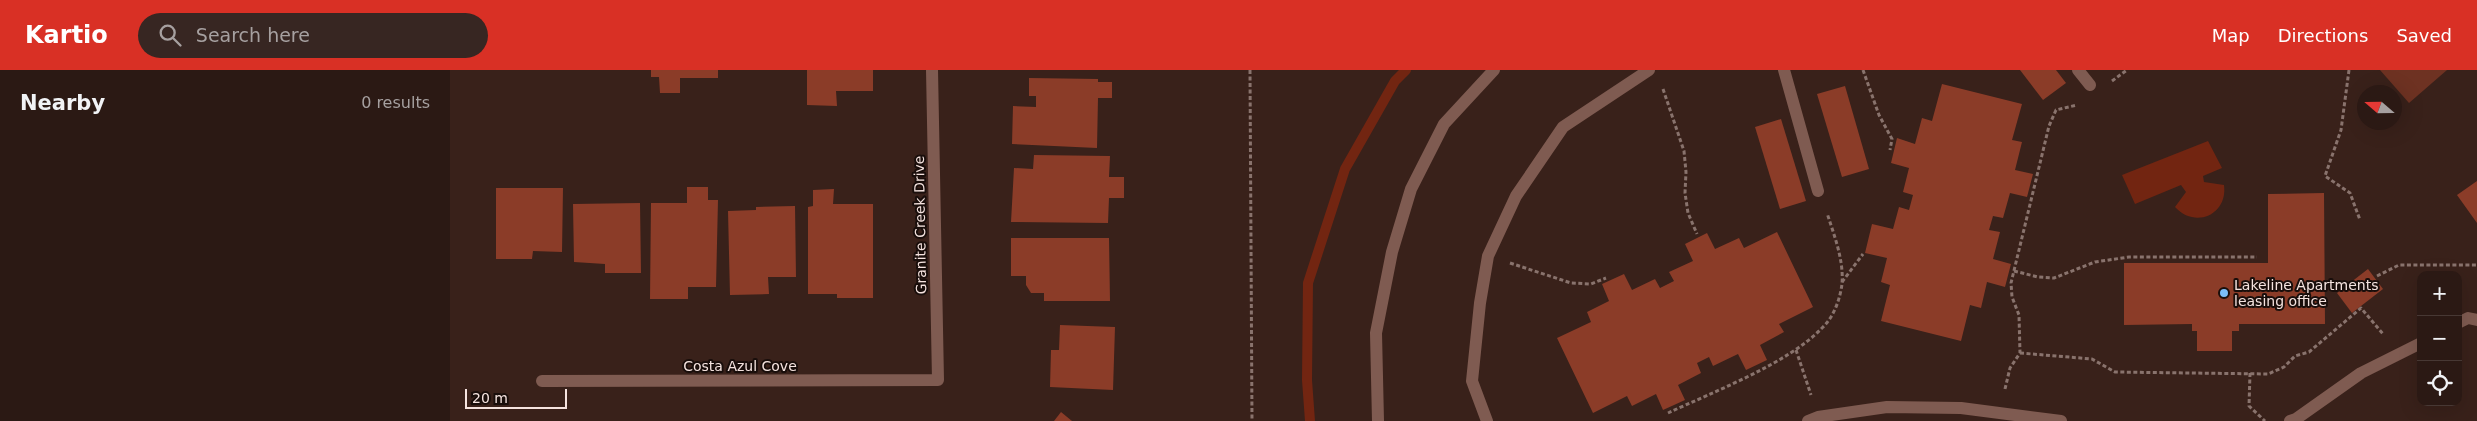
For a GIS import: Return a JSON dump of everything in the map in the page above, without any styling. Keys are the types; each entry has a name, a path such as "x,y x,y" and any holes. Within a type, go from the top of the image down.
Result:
{"street":[{"name":"Granite Creek Drive","path":"932,70 938,380"},
{"path":"1378,421 1376,333 1392,252 1411,189 1444,124 1494,70"},
{"path":"1486,421 1472,381 1480,303 1488,256 1516,196 1562,127 1649,70"},
{"path":"1784,70 1818,191"},
{"path":"2078,70 2090,85"},
{"path":"2462,321 2468,318 2477,320"},
{"path":"2290,421 2296,419 2361,373 2417,345"},
{"name":"Costa Azul Cove","path":"542,381 938,380"},
{"path":"1813,419 1887,406 1961,408 2060,421"}],"path":[{"path":"1250,70 1252,421"},
{"path":"1863,70 1879,115 1892,139 1890,150"},
{"path":"2104,87 2127,70"},
{"path":"2349,70 2341,130 2325,176 2350,194 2360,220"},
{"path":"1662,88 1684,151 1685,193 1688,213 1697,234"},
{"path":"2008,414 2004,395 2010,368 2020,353 2018,315 2012,297 2010,282 2049,126 2056,110 2082,104"},
{"path":"1668,414 1796,350 1823,328 1837,306 1842,282 1840,254 1818,191"},
{"path":"1842,282 1854,263 1863,254"},
{"path":"1488,256 1570,284 1591,284 1606,278"},
{"path":"2014,271 2038,277 2054,278 2095,262 2129,258 2257,257"},
{"path":"2377,276 2399,265 2477,265"},
{"path":"2020,353 2092,359 2115,372 2268,374 2284,367 2295,356 2309,352 2361,308 2400,354"},
{"path":"1796,350 1813,419"},
{"path":"2250,373 2249,406 2265,421"}],"shaded area":[{"path":"2380,70 2447,70 2409,103 2402,95 2402,85 2393,85"},
{"path":"2208,141 2222,168 2203,176 2204,182 2224,185 2224,195 2216,211 2209,216 2200,218 2183,214 2175,207 2186,192 2181,185 2135,204 2122,175"}],"building":[{"path":"651,70 718,70 718,78 680,78 680,93 660,93 659,77 651,77"},
{"path":"807,70 873,70 873,91 836,91 837,106 807,105"},
{"path":"2020,70 2056,70 2066,83 2043,100"},
{"path":"1029,78 1098,79 1098,82 1112,82 1112,98 1098,98 1097,148 1012,144 1013,106 1036,107 1036,96 1029,96"},
{"path":"1942,84 2022,104 2012,140 2022,142 2015,170 2033,174 2027,197 2010,193 2003,218 1993,216 1989,230 2000,232 1993,259 2011,264 2005,287 1987,282 1981,308 1970,305 1961,341 1881,321 1890,285 1881,282 1887,258 1865,253 1872,224 1893,229 1899,207 1909,210 1913,195 1903,192 1909,168 1891,163 1897,138 1915,144 1922,118 1932,121"},
{"path":"1845,86 1869,169 1842,177 1817,94"},
{"path":"1781,119 1806,201 1780,209 1755,127"},
{"path":"1034,155 1110,156 1109,177 1124,177 1124,198 1109,198 1108,223 1011,222 1014,168 1033,169"},
{"path":"2477,181 2477,223 2457,195"},
{"path":"687,187 708,187 708,200 718,200 716,287 688,287 688,299 650,299 651,203 687,203"},
{"path":"496,188 563,188 562,252 533,251 532,259 496,259"},
{"path":"834,189 833,204 873,204 873,298 837,298 837,294 808,294 808,207 813,206 813,190"},
{"name":"Lakeline Apartments leasing office","path":"2324,193 2325,324 2239,324 2239,331 2232,331 2232,351 2197,351 2197,331 2192,331 2192,324 2124,325 2124,263 2268,263 2268,194"},
{"path":"640,203 641,273 605,273 605,264 574,262 573,204"},
{"path":"795,206 796,277 768,277 769,294 730,295 728,211 756,210 756,207"},
{"path":"1777,232 1813,307 1779,324 1784,332 1760,345 1767,360 1746,370 1738,354 1713,366 1709,357 1697,363 1701,373 1678,385 1685,400 1663,410 1656,394 1632,406 1627,396 1593,413 1557,338 1591,322 1587,312 1609,301 1602,284 1624,274 1632,290 1655,279 1660,288 1674,281 1669,272 1693,261 1685,244 1707,233 1715,249 1739,238 1744,248"},
{"path":"1011,238 1109,238 1110,301 1044,301 1044,293 1031,293 1026,285 1026,276 1011,276"},
{"path":"2368,269 2383,289 2352,313 2337,293"},
{"path":"1060,325 1115,327 1113,390 1050,387 1051,350 1059,350"},
{"path":"1061,412 1072,421 1054,421"}],"waterway":[{"path":"1310,421 1307,380 1308,283 1345,169 1395,81 1406,70"}],"place":[{"name":"Lakeline Apartments leasing office","path":"2224,293"}]}
